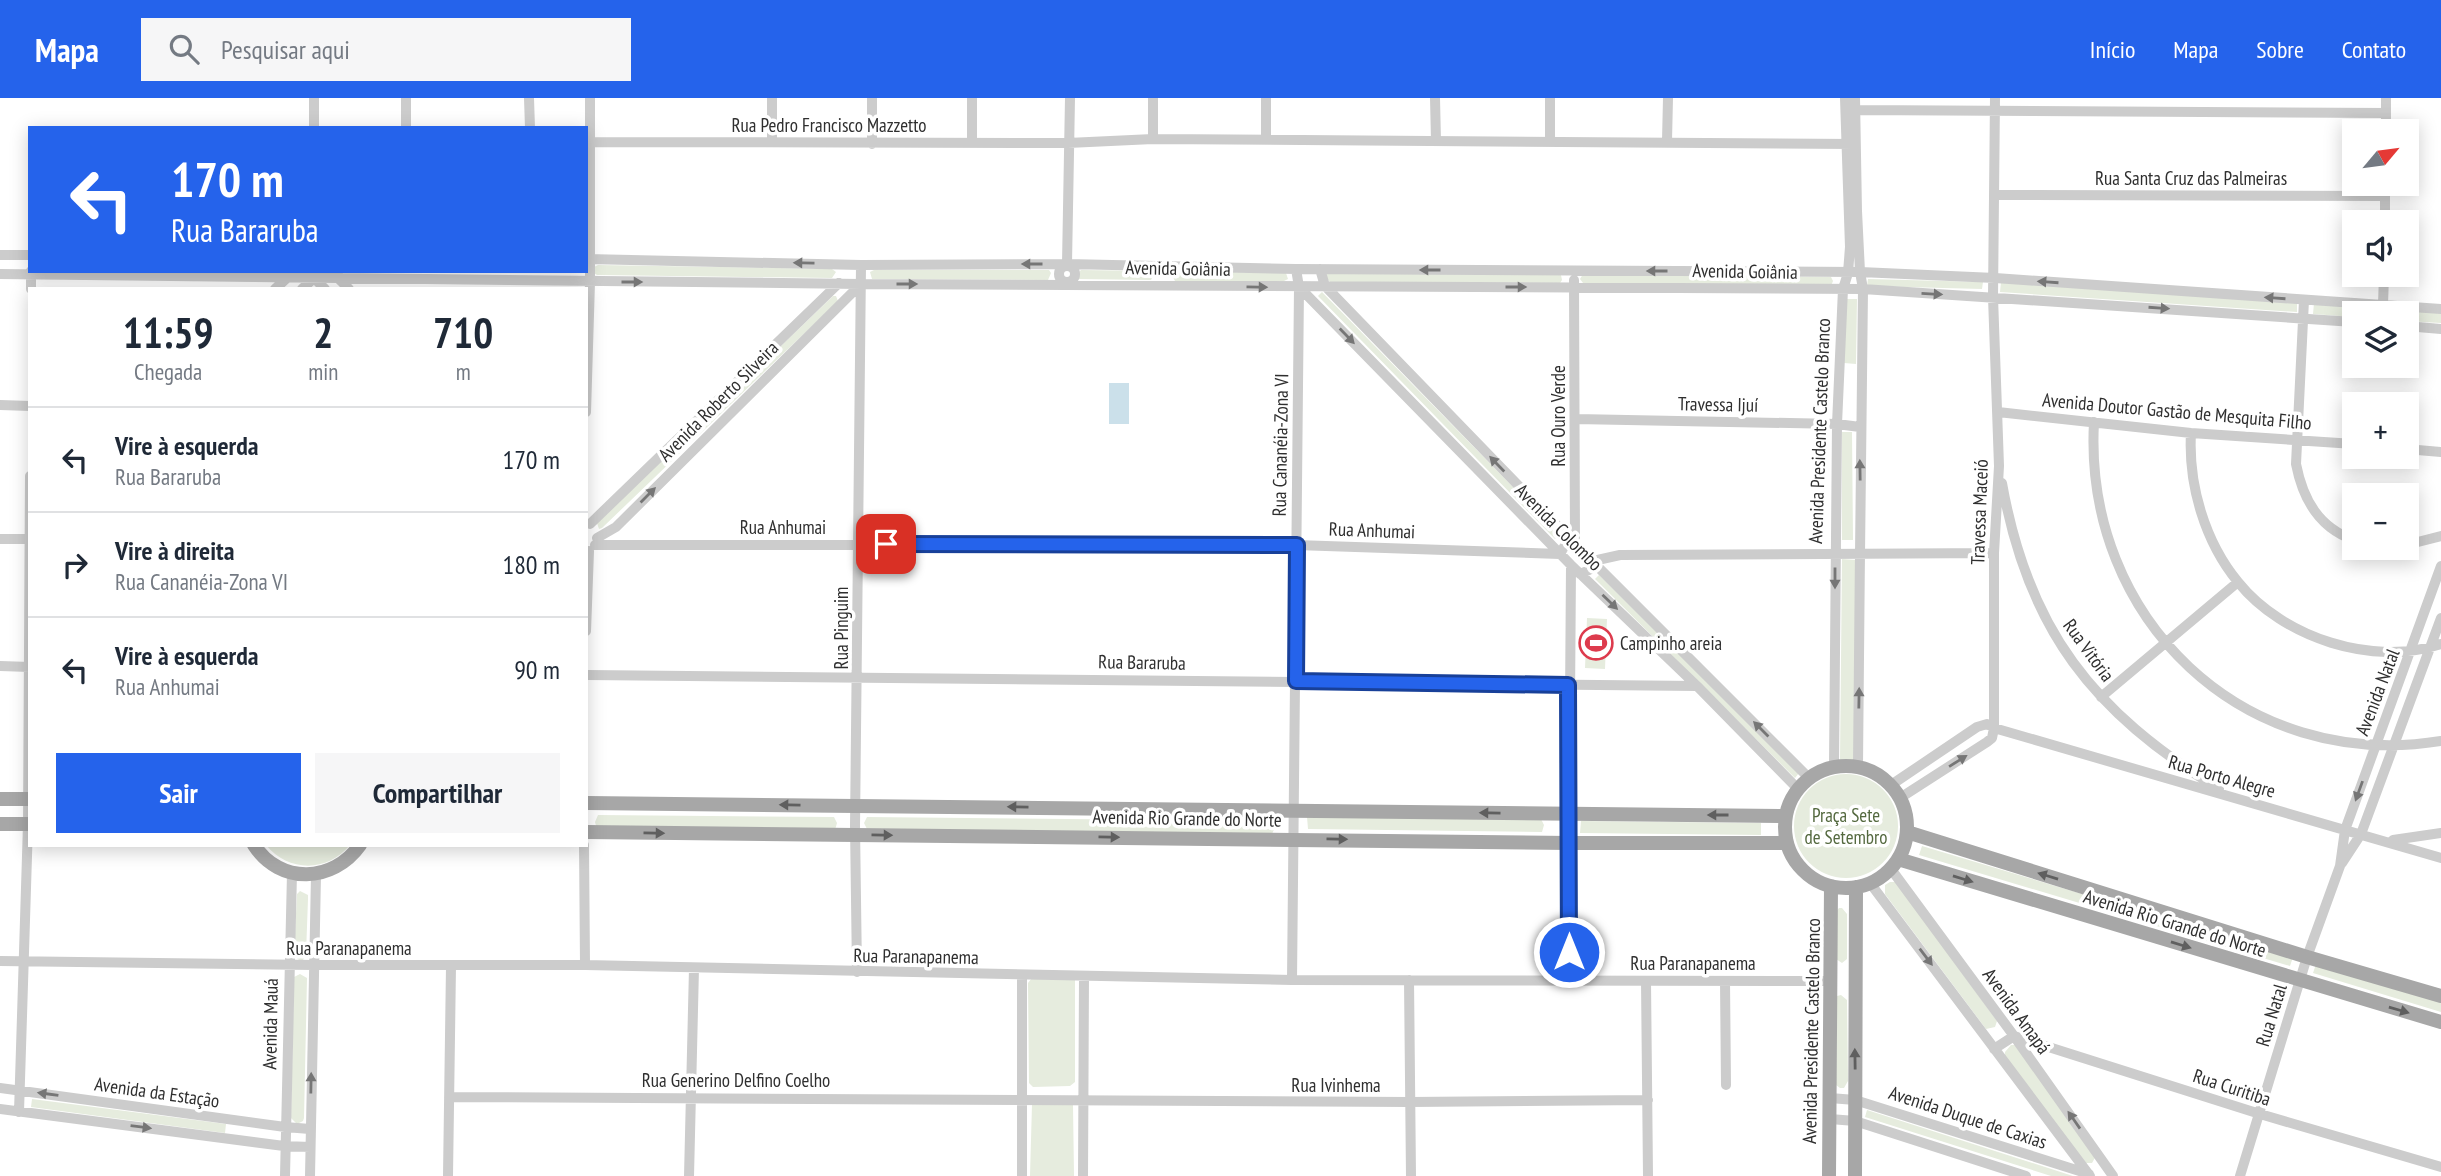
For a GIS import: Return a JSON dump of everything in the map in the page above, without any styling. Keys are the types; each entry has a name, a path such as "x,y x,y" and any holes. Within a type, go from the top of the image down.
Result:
{"main road":[{"path":"1858,766 1877,774 1891,785 1900,798 1907,820 1907,832 1895,864 1863,885 1831,886 1812,877 1797,862 1787,843 1786,816 1798,789 1809,778 1824,769 1858,766"},
{"path":"0,799 28,799"},
{"name":"Avenida Rio Grande do Norte","path":"588,803 1786,816"},
{"path":"0,824 28,824"},
{"name":"Avenida Rio Grande do Norte","path":"588,832 1787,843"},
{"name":"Avenida Rio Grande do Norte","path":"1907,832 2441,996"},
{"path":"256,847 268,862 292,873 316,875 342,864 358,847"},
{"name":"Avenida Rio Grande do Norte","path":"1895,864 2441,1022"},
{"path":"1855,1176 1854,982 1863,885"},
{"name":"Avenida Presidente Castelo Branco","path":"1829,1176 1831,886"},
{"path":"1832,981 1854,982"}],"street":[{"path":"314,98 314,126"},
{"path":"406,98 406,126"},
{"path":"530,98 530,126"},
{"path":"588,347 590,98"},
{"path":"772,98 772,141"},
{"path":"872,98 872,144"},
{"path":"972,98 972,143"},
{"path":"1066,284 1075,275 1072,267 1067,264 1070,98"},
{"path":"1153,98 1153,139"},
{"path":"1266,98 1266,139"},
{"path":"1435,98 1436,141"},
{"path":"1550,98 1550,142"},
{"path":"1667,141 1668,98"},
{"name":"Avenida Presidente Castelo Branco","path":"1845,98 1851,143 1854,273 1863,289 1858,766"},
{"name":"Travessa Maceió","path":"1994,728 1994,553 1999,466 1993,297 1995,98"},
{"path":"2386,98 2386,119"},
{"path":"1855,104 1995,111 2386,113"},
{"name":"Avenida Presidente Castelo Branco","path":"1851,143 1855,104"},
{"name":"Rua Pedro Francisco Mazzetto","path":"590,142 772,141 872,144 1266,139 1851,143"},
{"name":"Rua Santa Cruz das Palmeiras","path":"1996,195 2342,191"},
{"path":"0,255 28,255"},
{"name":"Avenida Goiânia","path":"588,258 861,265 1067,264 1296,269 1854,273 1995,278 2342,302"},
{"path":"839,283 840,264"},
{"name":"Rua Pinguim","path":"857,972 855,834 859,676 861,265"},
{"path":"1164,267 1164,286"},
{"name":"Rua Cananéia-Zona VI","path":"1292,980 1296,838 1299,287 1296,269"},
{"path":"1320,269 1325,286"},
{"name":"Rua Ouro Verde","path":"1574,271 1575,544"},
{"name":"Avenida Presidente Castelo Branco","path":"1834,767 1837,424 1843,289 1854,273"},
{"name":"Avenida Goiânia","path":"0,274 338,274 590,282 1863,289 2342,321"},
{"name":"Avenida Roberto Silveira","path":"588,523 839,283"},
{"name":"Avenida Roberto Silveira","path":"592,546 616,527 861,284"},
{"name":"Avenida Colombo","path":"1325,286 1575,544 1809,778"},
{"name":"Avenida Colombo","path":"1299,287 1560,554 1697,685 1798,789"},
{"path":"2304,300 2296,464 2306,497 2323,524 2342,536"},
{"name":"Avenida Goiânia","path":"2419,307 2441,309"},
{"path":"2419,327 2441,329"},
{"path":"1840,370 1861,372"},
{"path":"0,405 28,405"},
{"name":"Avenida Doutor Gastão de Mesquita Filho","path":"1998,412 2191,433 2342,443"},
{"name":"Travessa Ijuí","path":"1576,419 1837,424 1860,427"},
{"path":"2094,422 2093,469 2107,538 2131,593 2165,642 2198,675 2258,714 2313,735 2374,747 2441,741"},
{"path":"2191,433 2190,455 2200,508 2222,559 2252,597 2288,624 2359,650 2411,650 2436,645"},
{"path":"2419,450 2441,452"},
{"name":"Rua Vitória","path":"1999,466 2008,511 2030,588 2054,635 2101,697 2159,750 2233,797"},
{"path":"588,523 595,530 588,603"},
{"path":"2419,542 2441,536"},
{"path":"0,539 28,539"},
{"path":"1560,554 1564,547 1575,544"},
{"name":"Rua Anhumai","path":"592,546 1297,545 1560,554"},
{"path":"1580,574 1589,570 1593,561 1620,555 1994,553"},
{"path":"1568,980 1568,685 1571,565"},
{"name":"Avenida Natal","path":"2345,830 2441,566"},
{"path":"2101,697 2238,582"},
{"name":"Avenida Natal","path":"2361,834 2393,747 2436,645 2441,618"},
{"path":"0,666 28,667"},
{"name":"Rua Bararuba","path":"588,676 859,676 1697,685"},
{"path":"1891,785 1977,727 1987,724 1994,728 1992,738 1987,743 1900,798"},
{"name":"Rua Porto Alegre","path":"1994,728 2441,858"},
{"name":"Rua Natal","path":"2240,1176 2307,957 2340,866 2345,830"},
{"path":"2386,841 2441,833"},
{"name":"Rua Natal","path":"2340,866 2361,834"},
{"path":"19,1112 28,847"},
{"path":"584,847 585,965"},
{"name":"Avenida Amapá","path":"1895,864 2113,1176"},
{"name":"Avenida Mauá","path":"285,1176 292,873"},
{"path":"310,1176 316,875"},
{"name":"Avenida Amapá","path":"1863,885 2092,1175"},
{"name":"Rua Paranapanema","path":"0,961 585,965 1292,980 1832,981"},
{"path":"448,1176 451,966"},
{"path":"689,1176 694,968"},
{"path":"1022,1176 1023,975"},
{"path":"1083,1176 1084,976"},
{"path":"1409,980 1411,1176"},
{"path":"1646,981 1648,1176"},
{"path":"1725,981 1726,1085"},
{"path":"1994,1049 2014,1035"},
{"name":"Rua Curitiba","path":"2014,1035 2260,1114 2441,1167"},
{"name":"Avenida da Estação","path":"0,1088 310,1129"},
{"name":"Rua Generino Delfino Coelho","path":"449,1097 1023,1101"},
{"name":"Avenida Duque de Caxias","path":"1830,1098 1855,1100 2092,1175"},
{"name":"Rua Ivinhema","path":"1023,1101 1648,1100"},
{"name":"Avenida da Estação","path":"0,1109 284,1146 310,1147"},
{"name":"Avenida Duque de Caxias","path":"1830,1119 1855,1121 2026,1176"},
{"path":"234,1138 235,1121"}],"green space":[{"path":"594,267 832,269 836,272 832,278 597,275 594,273"},
{"path":"1049,270 1051,273 1048,280 872,279 870,272"},
{"path":"1081,270 1152,271 1154,274 1151,280 1079,279 1078,273"},
{"path":"1175,271 1286,273 1288,279 1175,281 1171,274"},
{"path":"1327,273 1561,275 1562,280 1560,283 1330,282 1326,278"},
{"path":"1583,274 1831,277 1833,281 1831,286 1583,283 1580,279"},
{"path":"1868,279 1983,282 1982,289 1867,286"},
{"path":"2001,282 2297,302 2297,312 2000,292"},
{"path":"1322,292 1560,535 1555,539 1318,296"},
{"path":"836,296 838,301 599,529 597,523"},
{"path":"1845,299 1857,299 1856,364 1844,363"},
{"path":"2314,303 2342,305 2342,316 2313,314"},
{"path":"2419,310 2441,312 2441,323 2419,322"},
{"path":"1842,432 1852,432 1853,540 1842,540"},
{"path":"1842,559 1856,560 1854,761 1840,761"},
{"path":"1599,575 1799,773 1795,778 1595,579"},
{"name":"Campinho areia","path":"1587,618 1607,619 1605,669 1585,668"},
{"name":"Praça Sete de Setembro","path":"1846,774 1866,778 1883,789 1894,806 1898,826 1894,846 1883,863 1866,874 1846,878 1826,874 1809,863 1798,846 1794,826 1798,806 1809,789 1826,778"},
{"path":"598,815 834,817 837,823 835,830 596,826"},
{"path":"867,817 1273,821 1275,827 1272,834 867,829 864,823"},
{"path":"1307,817 1541,819 1544,825 1542,832 1308,829"},
{"path":"1581,821 1761,823 1761,835 1580,833"},
{"path":"1922,846 2293,957 2290,966 1919,855"},
{"path":"268,847 348,847 330,861 308,866 285,860"},
{"path":"1896,882 1997,1021 1995,1027 1986,1029 1885,894 1885,885"},
{"path":"300,891 308,895 306,954 303,960 294,955 297,894"},
{"path":"1839,908 1847,914 1847,959 1842,963 1836,959 1835,913"},
{"path":"2316,964 2441,1002 2441,1012 2313,973"},
{"path":"300,974 307,978 304,1118 297,1124 291,1118 294,977"},
{"path":"1032,978 1075,980 1075,1082 1070,1086 1033,1087 1029,1083 1028,983"},
{"path":"1841,995 1847,1000 1848,1081 1844,1088 1836,1085 1837,996"},
{"path":"2011,1045 2016,1045 2096,1156 2092,1163 2085,1163 2005,1056"},
{"path":"32,1099 226,1124 225,1133 31,1107"},
{"path":"1032,1104 1073,1105 1074,1176 1030,1176"},
{"path":"1867,1110 2073,1176 2051,1176 1865,1117"}],"water":[{"path":"1109,383 1129,383 1129,424 1109,424"}],"place":[{"name":"Campinho areia","path":"1596,643"}],"route":[{"path":"886,544 1297,545 1296,681 1568,685 1569,952"}]}
